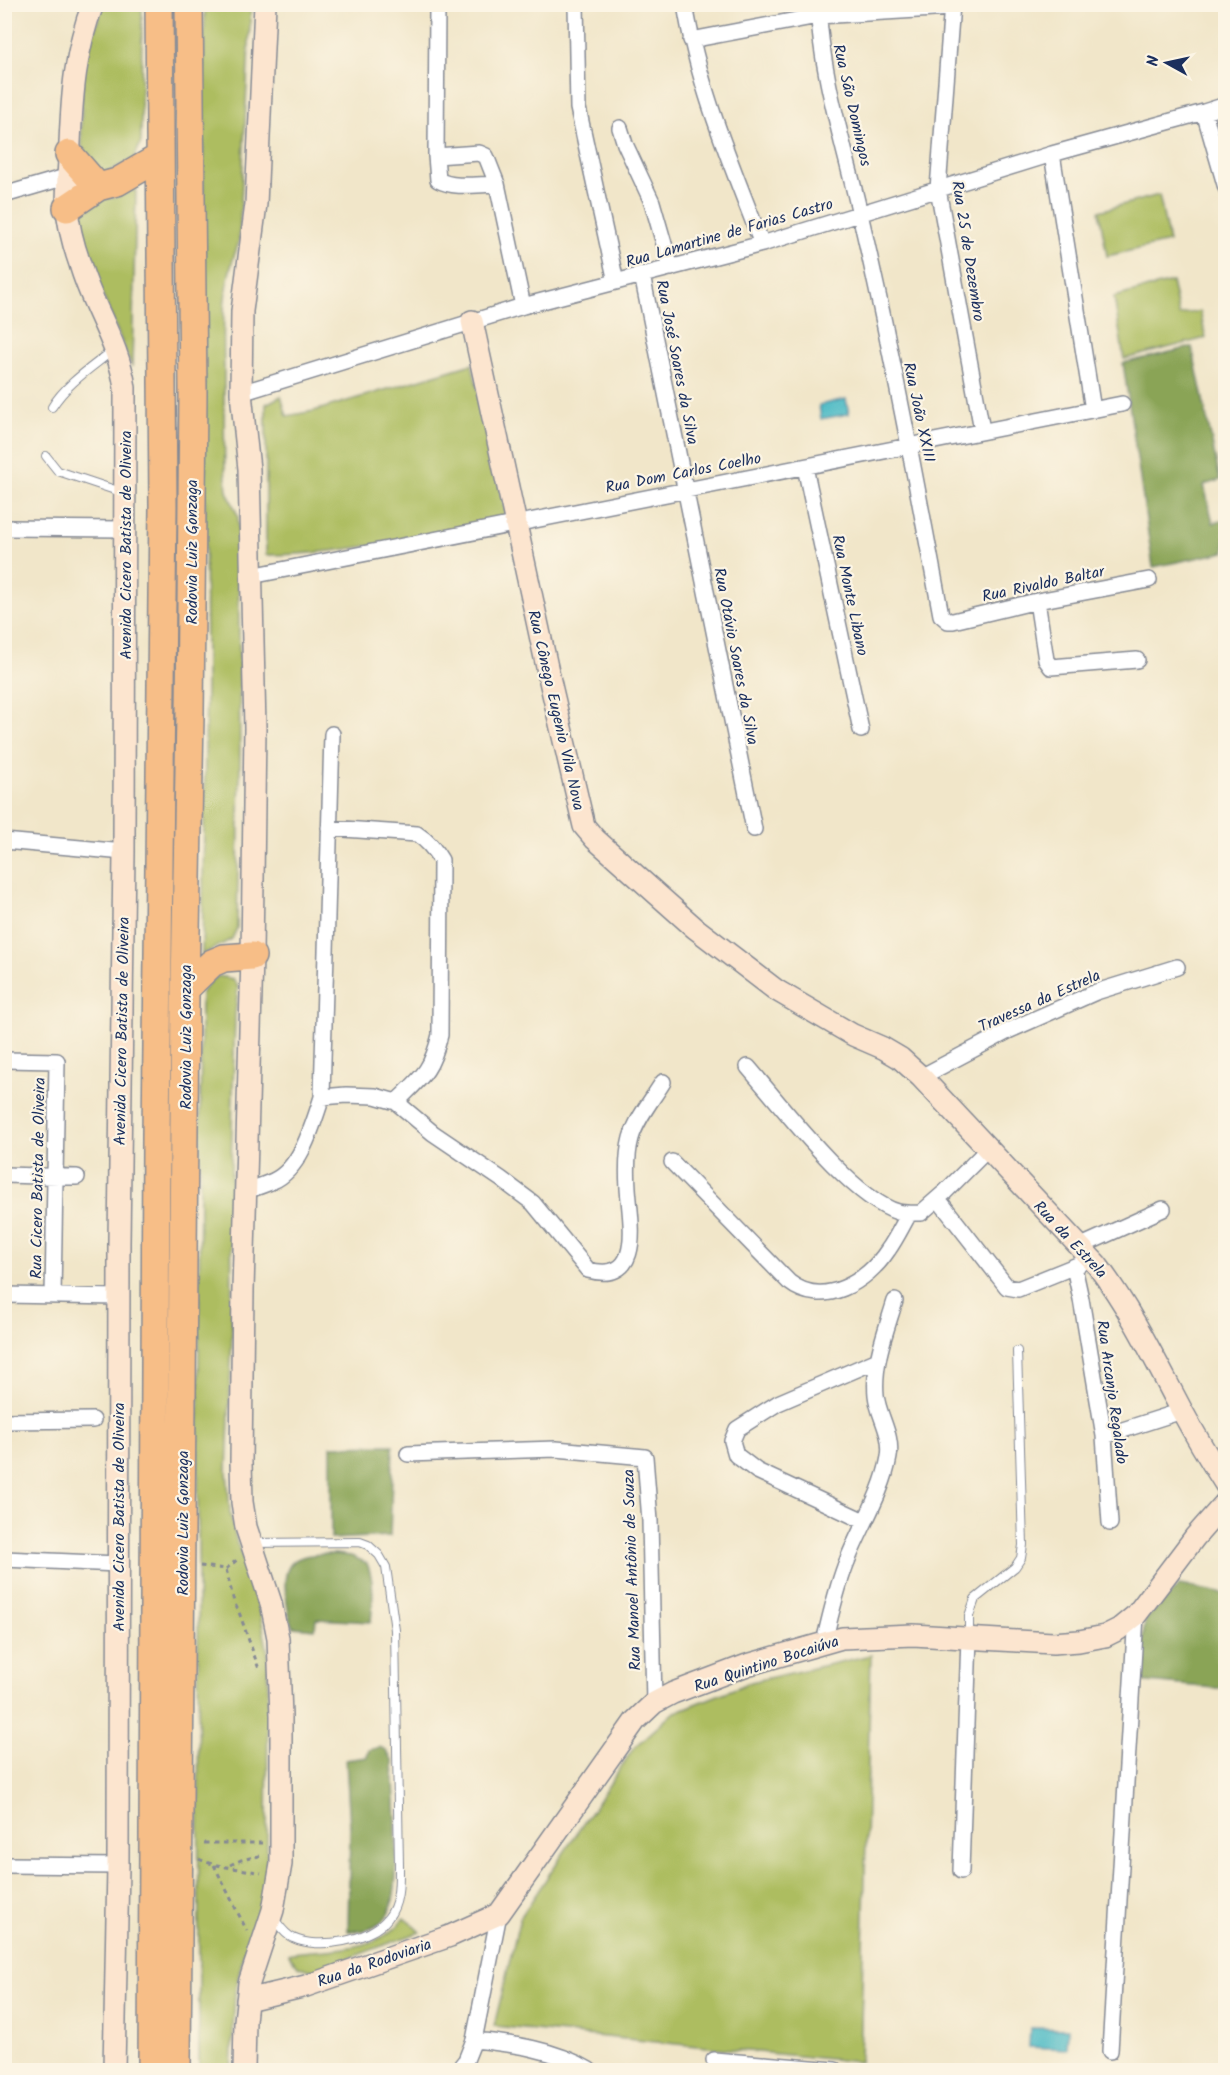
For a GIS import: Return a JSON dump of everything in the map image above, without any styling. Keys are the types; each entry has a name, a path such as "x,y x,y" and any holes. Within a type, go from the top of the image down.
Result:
{"highway":[{"name":"Rodovia Luiz Gonzaga","path":"152,2070 156,1135 163,506 159,4"},
{"name":"Rodovia Luiz Gonzaga","path":"177,2070 192,405 189,4"},
{"path":"67,208 98,186 117,182 160,157"},
{"path":"69,165 98,186"},
{"path":"185,988 212,963 224,958 252,956"}],"main road":[{"name":"Avenida Cicero Batista de Oliveira","path":"93,4 83,30 76,63 72,95 67,208 80,265 115,348 122,368 125,388 124,852 114,2070"},
{"path":"244,2070 249,1983 272,1916 281,1864 281,1716 278,1638 271,1603 246,1550 241,1462 255,728 249,469 241,393 242,311 256,204 264,4"},
{"name":"Rua Cônego Eugenio Vila Nova","path":"472,321 552,693 584,826 595,839 695,928 776,990 853,1035 891,1053 921,1077"},
{"name":"Rua da Estrela","path":"921,1077 988,1149 1081,1257 1110,1282 1141,1332 1182,1411 1226,1485"},
{"name":"Rua Quintino Bocaiúva","path":"499,1914 635,1721 654,1703 673,1693 747,1665 842,1638 913,1635 1053,1643 1105,1636 1119,1629 1136,1615 1195,1537 1226,1502"},
{"name":"Rua da Rodoviaria","path":"247,2000 287,1992 317,1982 450,1936 499,1914"}],"street":[{"path":"437,4 436,156 438,180 442,183 459,185 497,184"},
{"path":"576,4 578,108 616,282"},
{"path":"685,4 691,40 728,154 762,244"},
{"path":"691,40 818,10 951,6"},
{"name":"Rua 25 de Dezembro","path":"951,6 938,189 982,430"},
{"name":"Rua São Domingos","path":"818,10 821,49 860,213"},
{"name":"Rua Lamartine de Farias Castro","path":"241,393 523,306 762,244 1052,154 1226,105"},
{"path":"1204,112 1226,188"},
{"path":"620,128 652,202 671,268"},
{"path":"436,156 479,153 486,156 497,184 523,306"},
{"path":"1052,154 1093,410"},
{"path":"4,195 69,165"},
{"name":"Rua João XXIII","path":"860,213 944,618"},
{"name":"Rua José Soares da Silva","path":"642,275 686,491"},
{"name":"Rua Dom Carlos Coelho","path":"251,576 1122,404"},
{"name":"Rua Monte Libano","path":"805,467 861,730"},
{"name":"Rua Otávio Soares da Silva","path":"686,491 754,829"},
{"path":"4,528 126,529"},
{"name":"Rua Rivaldo Baltar","path":"944,618 953,621 1036,601 1149,580"},
{"path":"1036,601 1046,660 1051,667 1137,660"},
{"path":"246,1191 275,1180 295,1161 309,1137 322,1097 332,734"},
{"path":"329,828 417,834 424,838 441,860 440,1035 435,1057 427,1072 396,1102"},
{"path":"4,841 124,852"},
{"name":"Travessa da Estrela","path":"921,1077 1008,1031 1096,992 1177,967"},
{"name":"Rua Cicero Batista de Oliveira","path":"4,1060 57,1061 57,1176 53,1296"},
{"path":"748,1067 849,1180 885,1206 898,1212 921,1213 988,1149"},
{"path":"322,1097 375,1096 396,1102 433,1133 533,1203 580,1262 588,1270 597,1272 617,1269 626,1261 630,1251 632,1240 628,1167 631,1139 640,1119 663,1082"},
{"path":"672,1162 789,1282 811,1292 826,1293 859,1281 888,1251 909,1214"},
{"path":"4,1175 77,1177"},
{"path":"938,1199 1007,1287 1018,1288 1081,1257 1163,1209"},
{"name":"Rua Arcanjo Regalado","path":"1081,1257 1081,1299 1104,1436 1110,1523"},
{"path":"4,1295 119,1297"},
{"path":"824,1642 840,1580 882,1479 890,1449 889,1437 876,1397 878,1360 895,1301"},
{"path":"864,1521 757,1471 736,1455 732,1441 737,1429 778,1403 878,1360"},
{"path":"1104,1436 1182,1411"},
{"path":"4,1421 93,1420"},
{"name":"Rua Manoel Antônio de Souza","path":"408,1454 556,1449 645,1457 650,1521 654,1703"},
{"path":"4,1559 118,1564"},
{"path":"1110,2052 1136,1615"},
{"path":"961,1871 969,1637"},
{"path":"4,1865 117,1866"},
{"path":"465,2067 474,2040 499,1914"},
{"path":"474,2040 537,2050 575,2062 589,2070"},
{"path":"714,2060 835,2070"}],"lane":[{"path":"52,407 57,398 76,380 115,348"},
{"path":"46,456 58,471 126,493"},
{"path":"969,1637 969,1616 975,1599 1015,1567 1021,1558 1023,1545 1017,1351"},
{"path":"246,1550 350,1540 368,1545 379,1555 386,1567 395,1630 399,1888 394,1907 379,1928 364,1936 339,1942 302,1942 285,1933 272,1916"}],"path":[{"path":"199,1566 226,1569 246,1550"},
{"path":"226,1569 234,1602 258,1669 264,1677"},
{"path":"204,1843 266,1843"},
{"path":"228,1866 241,1860 265,1855"},
{"path":"200,1859 214,1865 266,1874"},
{"path":"214,1865 248,1933"}],"green space":[{"path":"103,5 142,5 141,142 134,159 101,175 82,148 81,124 83,65"},
{"path":"205,5 251,5 239,242 226,290 224,321 225,468 227,491 238,516 240,769 237,928 232,939 202,955 206,686 203,83"},
{"path":"136,190 132,367 81,242 79,215 105,198 113,198"},
{"path":"1159,195 1169,242 1107,256 1099,211"},
{"path":"1172,282 1179,315 1200,311 1206,338 1124,359 1114,297"},
{"path":"1192,347 1220,480 1204,485 1213,523 1225,520 1225,552 1153,567 1123,363"},
{"path":"472,364 507,518 357,548 266,555 266,404 281,396 287,416 314,411"},
{"path":"219,976 233,979 238,987 235,1015 231,1169 232,1335 227,1471 230,1513 237,1543 256,1593 268,1653 267,1872 266,1897 244,1952 235,1992 231,2070 199,2070 198,1507 201,994 213,979"},
{"path":"393,1445 390,1536 331,1539 331,1446"},
{"path":"336,1554 351,1556 367,1563 372,1585 371,1622 316,1619 315,1629 293,1627 285,1582 290,1564 304,1556"},
{"path":"1180,1585 1225,1594 1225,1689 1138,1681 1145,1620"},
{"path":"871,1655 860,2062 494,2026 520,1918 633,1749 673,1713 751,1682"},
{"path":"380,1747 393,1761 396,1863 393,1902 388,1914 376,1926 360,1931 348,1931 350,1827 346,1760 367,1757 369,1750"},
{"path":"405,1918 420,1932 314,1971 299,1967 289,1954 353,1947 368,1943 381,1938"}],"water":[{"path":"846,399 849,414 821,419 819,405"},
{"path":"1030,2028 1068,2029 1067,2049 1029,2047"}]}
